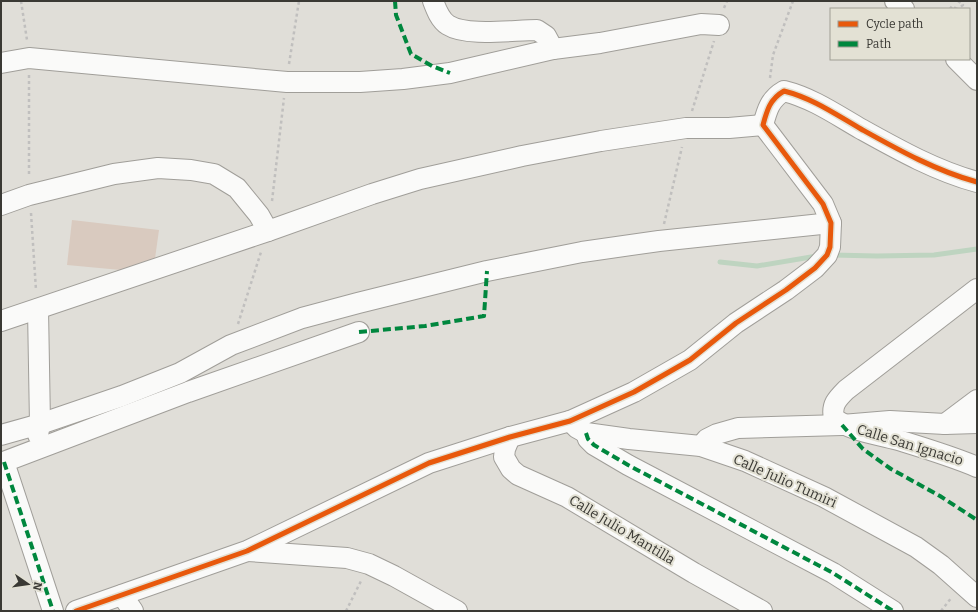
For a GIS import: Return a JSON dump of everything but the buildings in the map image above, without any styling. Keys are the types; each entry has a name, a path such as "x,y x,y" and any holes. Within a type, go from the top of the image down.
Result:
{"street":[{"path":"433,1 438,12 447,24 464,31 537,30 546,36 553,49"},
{"path":"1,63 29,58 287,82 360,82 403,79 450,72 553,49 600,43 701,24 719,25"},
{"path":"957,60 977,80"},
{"path":"763,125 766,113 776,96 784,91 806,98 874,136 935,167 958,177 977,182"},
{"path":"1,321 414,181 522,156 601,141 686,128 729,128 763,125"},
{"path":"76,611 127,603 247,551 429,464 510,437 578,427 634,392 690,360 736,323 786,290 815,268 827,255 830,247 831,223 823,204 763,125"},
{"path":"1,205 29,195 114,174 158,168 191,170 214,174 237,188 259,215 268,231"},
{"path":"1,435 40,424 122,396 180,373 231,346 302,318 487,270 582,252 831,223"},
{"path":"842,425 834,418 832,411 835,401 846,390 977,289"},
{"path":"36,451 40,424 38,309"},
{"path":"53,611 3,463 188,392 359,332"},
{"path":"180,373 188,392"},
{"path":"945,424 977,400"},
{"path":"701,446 707,439 717,434 738,428 842,425 890,420 945,424 977,423"},
{"name":"Calle San Ignacio","path":"842,425 904,442 977,467"},
{"path":"578,427 594,445 628,465 833,574 893,611"},
{"name":"Calle Julio Tumiri","path":"578,427 629,439 701,446 745,461 824,497 916,547 941,565 977,597"},
{"name":"Calle Julio Mantilla","path":"510,437 505,449 504,457 511,469 518,475 567,498 694,573 762,611"},
{"path":"247,551 347,558 369,564 457,611"}],"path":[{"path":"21,1 29,58 29,195 38,309"},
{"path":"231,346 268,231 299,1"},
{"path":"776,96 769,77 773,55 794,1"},
{"path":"958,1 963,5 959,8"},
{"path":"346,611 369,564"}],"shaded area":[{"path":"72,220 159,230 153,273 67,265"}],"waterway":[{"path":"832,255 934,255 977,249"},
{"path":"720,262 757,266 817,256"}],"marked path":[{"path":"395,1 396,15 411,54 432,66 450,73"},
{"path":"359,332 425,326 484,316 487,271"},
{"path":"842,425 863,449 891,469 940,496 977,520"},
{"path":"586,433 588,439 594,445 628,465 833,573 893,611"},
{"path":"4,462 53,611"}],"cycle path":[{"path":"76,611 247,551 429,463 510,437 570,421 634,392 690,360 736,323 786,290 815,268 827,255 830,247 831,223 823,204 763,125 772,101 784,91 814,102 917,159 947,172 977,182"}]}
